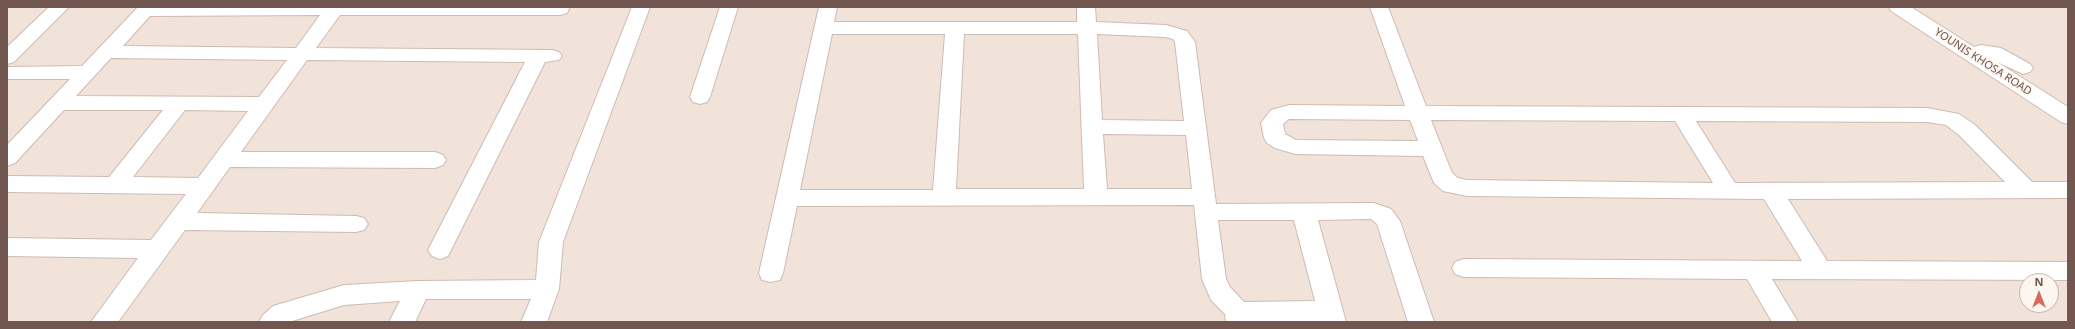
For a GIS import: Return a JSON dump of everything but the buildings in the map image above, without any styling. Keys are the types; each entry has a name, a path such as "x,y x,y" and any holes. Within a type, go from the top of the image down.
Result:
{"street":[{"path":"7,58 60,7"},
{"path":"534,322 547,289 551,242 641,7"},
{"path":"700,97 729,7"},
{"path":"771,273 828,7"},
{"path":"1379,7 1442,177 1451,185 1467,188 1729,191 2068,190"},
{"name":"YOUNIS KHOSA ROAD","path":"1898,7 2068,117"},
{"path":"7,158 89,72 104,52 146,8 560,9"},
{"path":"104,322 180,221 335,8"},
{"path":"824,28 955,28 1087,17 1180,34 1185,42 1214,279 1220,293 1231,303 1238,317 1332,317 1304,212"},
{"path":"1087,17 1096,198"},
{"path":"944,198 955,28"},
{"path":"1966,50 1994,52 2023,68"},
{"path":"104,52 545,56 440,250"},
{"path":"7,73 89,72"},
{"path":"59,103 265,104"},
{"path":"115,185 179,104"},
{"path":"1432,149 1295,147 1282,143 1275,138 1272,123 1278,115 1289,112 1927,115 1952,119 1967,130 2026,190"},
{"path":"1681,114 1729,191"},
{"path":"1093,127 1195,128"},
{"path":"225,159 435,160"},
{"path":"7,184 205,186"},
{"path":"1771,191 1820,269"},
{"path":"787,198 1096,198 1304,212 1374,211 1383,215 1388,221 1421,322"},
{"path":"180,221 356,224"},
{"path":"7,247 159,249"},
{"path":"1464,268 2068,271"},
{"path":"1754,269 1785,322"},
{"path":"272,322 282,313 344,296 418,290 547,289"},
{"path":"402,322 418,290"}],"shaded area":[{"path":"7,7 2068,7 2068,322 7,322"}]}
